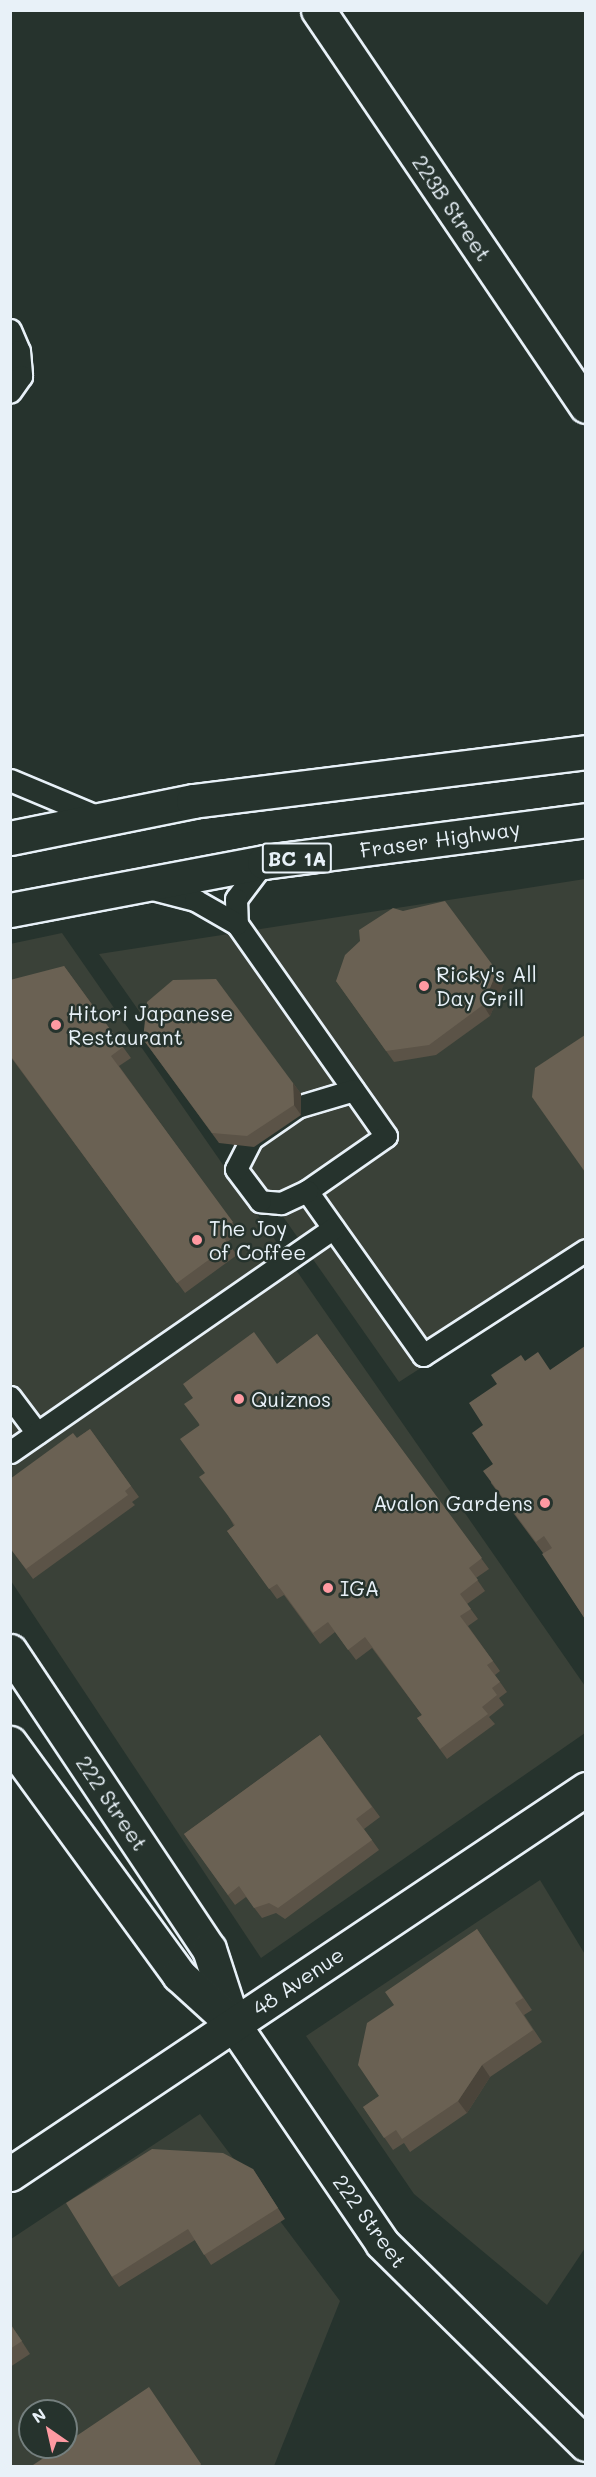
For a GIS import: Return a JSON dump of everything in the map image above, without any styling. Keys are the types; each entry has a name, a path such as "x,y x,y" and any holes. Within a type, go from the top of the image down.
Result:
{"main road":[{"name":"223B Street","path":"318,10 585,406"},
{"path":"10,838 193,801 585,752"},
{"name":"Fraser Highway","path":"10,910 264,862 585,820"},
{"name":"222 Street","path":"10,1651 209,1949 234,2025"},
{"name":"222 Street","path":"10,1743 179,1976 234,2025 382,2243 585,2444"},
{"name":"48 Avenue","path":"10,2174 585,1789"}],"lane":[{"path":"10,330 18,351 21,376 10,392"},
{"path":"11,780 103,819"},
{"path":"237,924 236,899 264,862"},
{"path":"143,886 195,900 237,924 354,1090 386,1136 307,1191 281,1203 260,1202 236,1169 251,1139 297,1107 354,1090"},
{"path":"307,1191 423,1355 585,1250"},
{"path":"10,1452 333,1228"},
{"path":"10,1397 37,1433"}],"shaded area":[{"path":"585,879 585,1262 399,1382 99,954"},
{"path":"62,933 585,1686 585,1733 261,1958 11,1581 10,944"},
{"path":"540,1880 586,1956 585,2248 547,2305 414,2194 306,2036"},
{"path":"200,2114 340,2301 274,2466 11,2466 11,2239"}],"building":[{"name":"Ricky's All Day Grill","path":"445,901 497,971 483,1005 429,1045 386,1051 336,981 345,955 360,941 359,930 393,908 403,911"},
{"path":"64,966 123,1047 111,1056 233,1222 220,1232 229,1245 177,1283 10,1055 10,980"},
{"path":"216,979 293,1083 294,1105 247,1136 212,1133 143,1039 147,1002 173,980"},
{"path":"585,1035 585,1172 532,1097 535,1068"},
{"path":"254,1332 277,1364 317,1334 482,1558 469,1568 478,1580 460,1594 471,1609 460,1616 493,1661 487,1665 500,1682 492,1688 497,1695 482,1707 488,1714 440,1749 417,1718 422,1715 365,1637 348,1650 328,1622 313,1633 277,1584 269,1589 227,1531 235,1525 199,1477 205,1473 180,1439 200,1425 184,1404 193,1398 183,1384"},
{"name":"Avalon Gardens","path":"585,1346 585,1619 542,1554 552,1548 544,1536 536,1542 483,1471 493,1464 472,1433 483,1425 469,1403 497,1384 491,1375 521,1355 525,1361 538,1352 550,1370"},
{"path":"90,1429 131,1486 125,1491 128,1495 26,1569 10,1548 10,1479 73,1433 77,1438"},
{"path":"320,1735 372,1807 356,1819 372,1840 278,1908 269,1903 254,1908 239,1886 228,1895 184,1834"},
{"path":"477,1929 523,1998 515,2003 533,2030 482,2065 458,2101 402,2139 396,2130 384,2138 363,2107 379,2096 358,2065 367,2023 394,2005 385,1992"},
{"path":"152,2149 223,2153 253,2169 278,2208 204,2255 188,2229 112,2277 66,2203"},
{"path":"10,2324 22,2341 10,2349"},
{"path":"149,2387 201,2464 200,2466 33,2465 42,2459 78,2459 78,2435"}],"place":[{"name":"Ricky's All Day Grill","path":"424,986"},
{"name":"Hitori Japanese Restaurant","path":"56,1025"},
{"name":"The Joy of Coffee","path":"197,1240"},
{"name":"Quiznos","path":"239,1399"},
{"name":"Avalon Gardens","path":"545,1503"},
{"name":"IGA","path":"328,1588"}]}
